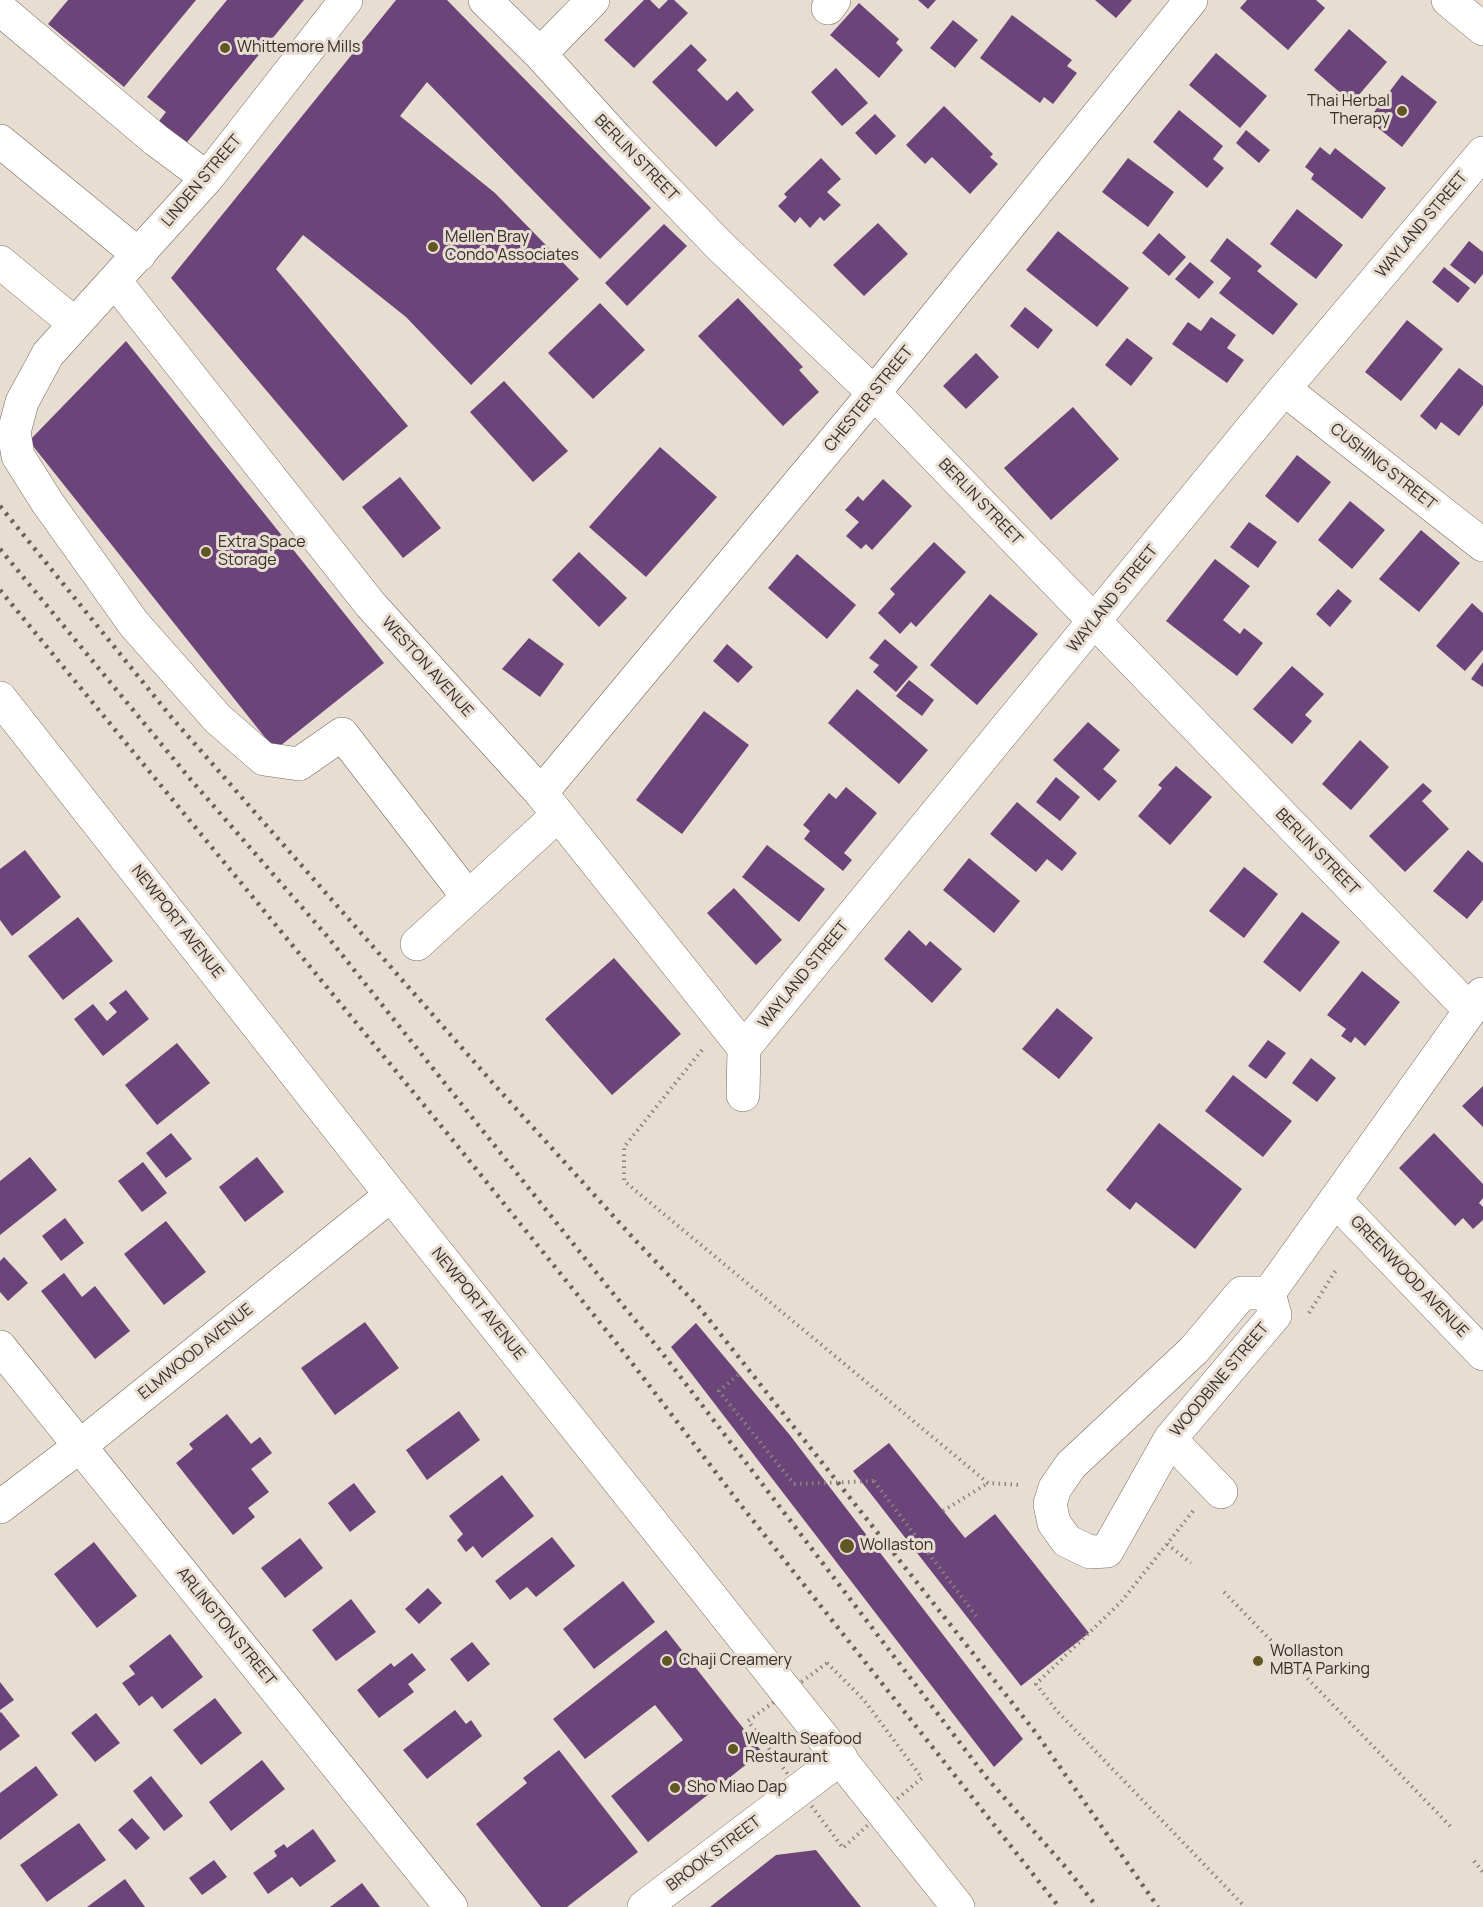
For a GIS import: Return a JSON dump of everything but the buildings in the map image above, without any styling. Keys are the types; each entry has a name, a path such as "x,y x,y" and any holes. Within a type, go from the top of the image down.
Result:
{"street":[{"name":"LINDEN STREET","path":"346,0 207,178 48,354 22,402 14,432 18,456 47,502 134,624 218,720 264,759 299,764 342,734 468,897"},
{"name":"BERLIN STREET","path":"485,0 540,54 617,139 719,245 874,393 1096,621 1476,1001"},
{"path":"540,54 593,0"},
{"name":"CHESTER STREET","path":"417,944 468,897 550,804 874,393 1191,0"},
{"path":"1448,0 1483,29"},
{"path":"0,9 156,140 207,178"},
{"path":"0,141 139,255"},
{"name":"WAYLAND STREET","path":"744,1048 1284,389 1483,153"},
{"path":"0,262 75,324"},
{"name":"WESTON AVENUE","path":"115,280 370,604 550,804 744,1048"},
{"name":"CUSHING STREET","path":"1284,389 1483,545"},
{"name":"NEWPORT AVENUE","path":"0,698 391,1195 958,1907"},
{"path":"1055,1488 1071,1465 1194,1350 1242,1293 1269,1293 1476,1001"},
{"path":"742,1095 744,1048"},
{"name":"ELMWOOD AVENUE","path":"0,1507 80,1446 391,1195"},
{"name":"GREENWOOD AVENUE","path":"1335,1200 1483,1354"},
{"name":"WOODBINE STREET","path":"1055,1488 1050,1504 1054,1523 1067,1540 1090,1552 1107,1551 1170,1439 1275,1315 1269,1293"},
{"name":"ARLINGTON STREET","path":"0,1347 451,1907"},
{"path":"1170,1439 1210,1481"},
{"name":"BROOK STREET","path":"644,1907 840,1758"}],"path":[{"path":"724,1023 624,1147 624,1181 988,1483 1055,1488"},
{"path":"1307,1316 1336,1270"},
{"path":"738,1375 719,1391 795,1484 874,1481 976,1616"},
{"path":"1210,1481 1194,1510 1121,1602 1036,1684 1056,1710 1245,1907"},
{"path":"943,1511 988,1483"},
{"path":"1167,1544 1191,1563"},
{"path":"1224,1592 1452,1828"},
{"path":"864,1700 922,1778 883,1811"},
{"path":"1474,1861 1483,1872"}],"railway":[{"path":"0,506 172,718 491,1081 699,1307 1036,1733 1158,1907"},
{"path":"0,549 191,780 327,936 663,1354 986,1777 1068,1870 1097,1907"},
{"path":"0,590 451,1138 622,1350 740,1504 1059,1907"}],"place":[{"name":"Whittemore Mills","path":"225,48"},
{"name":"Thai Herbal Therapy","path":"1402,111"},
{"name":"Mellen Bray Condo Associates","path":"433,247"},
{"name":"Extra Space Storage","path":"206,552"},
{"name":"Wollaston","path":"847,1546"},
{"name":"Chaji Creamery","path":"667,1661"},
{"name":"Wollaston MBTA Parking","path":"1258,1661"},
{"name":"Wealth Seafood Restaurant","path":"733,1749"},
{"name":"Sho Miao Dap","path":"675,1788"}]}
